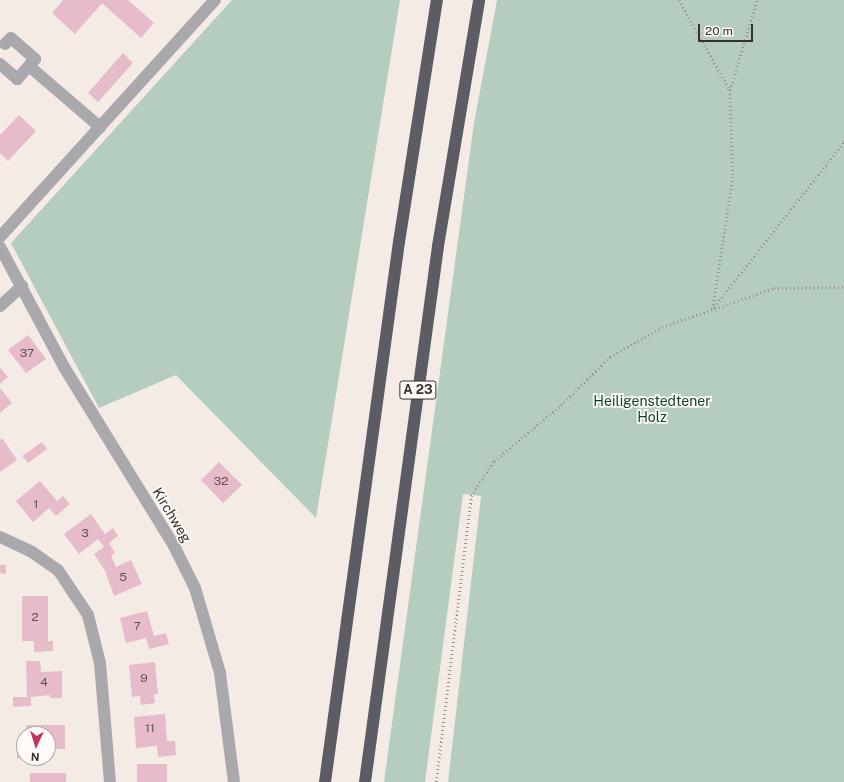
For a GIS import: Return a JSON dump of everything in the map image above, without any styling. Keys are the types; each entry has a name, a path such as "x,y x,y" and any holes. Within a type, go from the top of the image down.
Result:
{"highway":[{"name":"A 23","path":"325,782 399,242 437,0"},
{"name":"A 23","path":"365,782 438,246 479,0"}],"street":[{"path":"0,237 215,0"},
{"path":"0,64 18,79 35,59 11,38 2,45"},
{"path":"29,66 100,127"},
{"name":"Kirchweg","path":"0,247 71,380 174,546 195,588 220,673 234,782"},
{"path":"0,306 22,286"},
{"path":"0,537 32,552 58,570 88,615 99,656 110,782"}],"path":[{"path":"679,0 730,90"},
{"path":"713,308 733,177 730,90 757,0"},
{"path":"713,308 844,142"},
{"path":"436,782 471,496 494,461 561,405 610,357 662,327 774,288 844,287"}],"green space":[{"path":"232,0 400,0 316,518 176,375 99,408 11,243"},
{"name":"Heiligenstedtener Holz","path":"497,0 844,0 844,782 448,782 481,496 463,494 425,782 384,782 474,123"}],"building":[{"path":"63,0 128,0 154,23 141,38 102,3 75,34 52,13"},
{"path":"123,53 133,63 98,102 88,93"},
{"path":"19,115 36,131 8,161 0,153 0,135"},
{"path":"28,335 46,359 26,373 8,350"},
{"path":"0,368 8,377 0,384"},
{"path":"0,388 12,403 0,413"},
{"path":"2,438 17,460 0,472 0,440"},
{"path":"42,442 47,449 28,463 22,456"},
{"path":"219,462 242,485 223,503 201,480"},
{"path":"40,481 57,501 63,496 70,504 56,516 49,508 33,522 16,501"},
{"path":"91,514 105,534 113,528 118,536 109,543 115,553 111,556 116,567 131,560 142,584 114,596 105,571 94,554 104,547 98,539 79,554 64,534"},
{"path":"0,565 6,565 6,574 0,573"},
{"path":"22,596 48,596 48,641 53,641 53,651 34,652 34,641 22,641"},
{"path":"147,611 154,636 166,633 169,644 149,649 146,638 126,643 120,618"},
{"path":"26,661 40,661 41,672 62,671 62,698 50,698 50,695 31,697 31,706 13,707 13,697 27,697"},
{"path":"155,662 158,694 154,694 155,703 141,705 140,696 132,697 129,665"},
{"path":"165,714 167,741 175,741 176,755 158,757 157,746 136,748 134,717"},
{"path":"65,725 65,749 56,749 56,726 26,726"},
{"path":"137,764 167,764 167,782 137,782"},
{"path":"30,773 66,773 66,782 30,782"}]}
